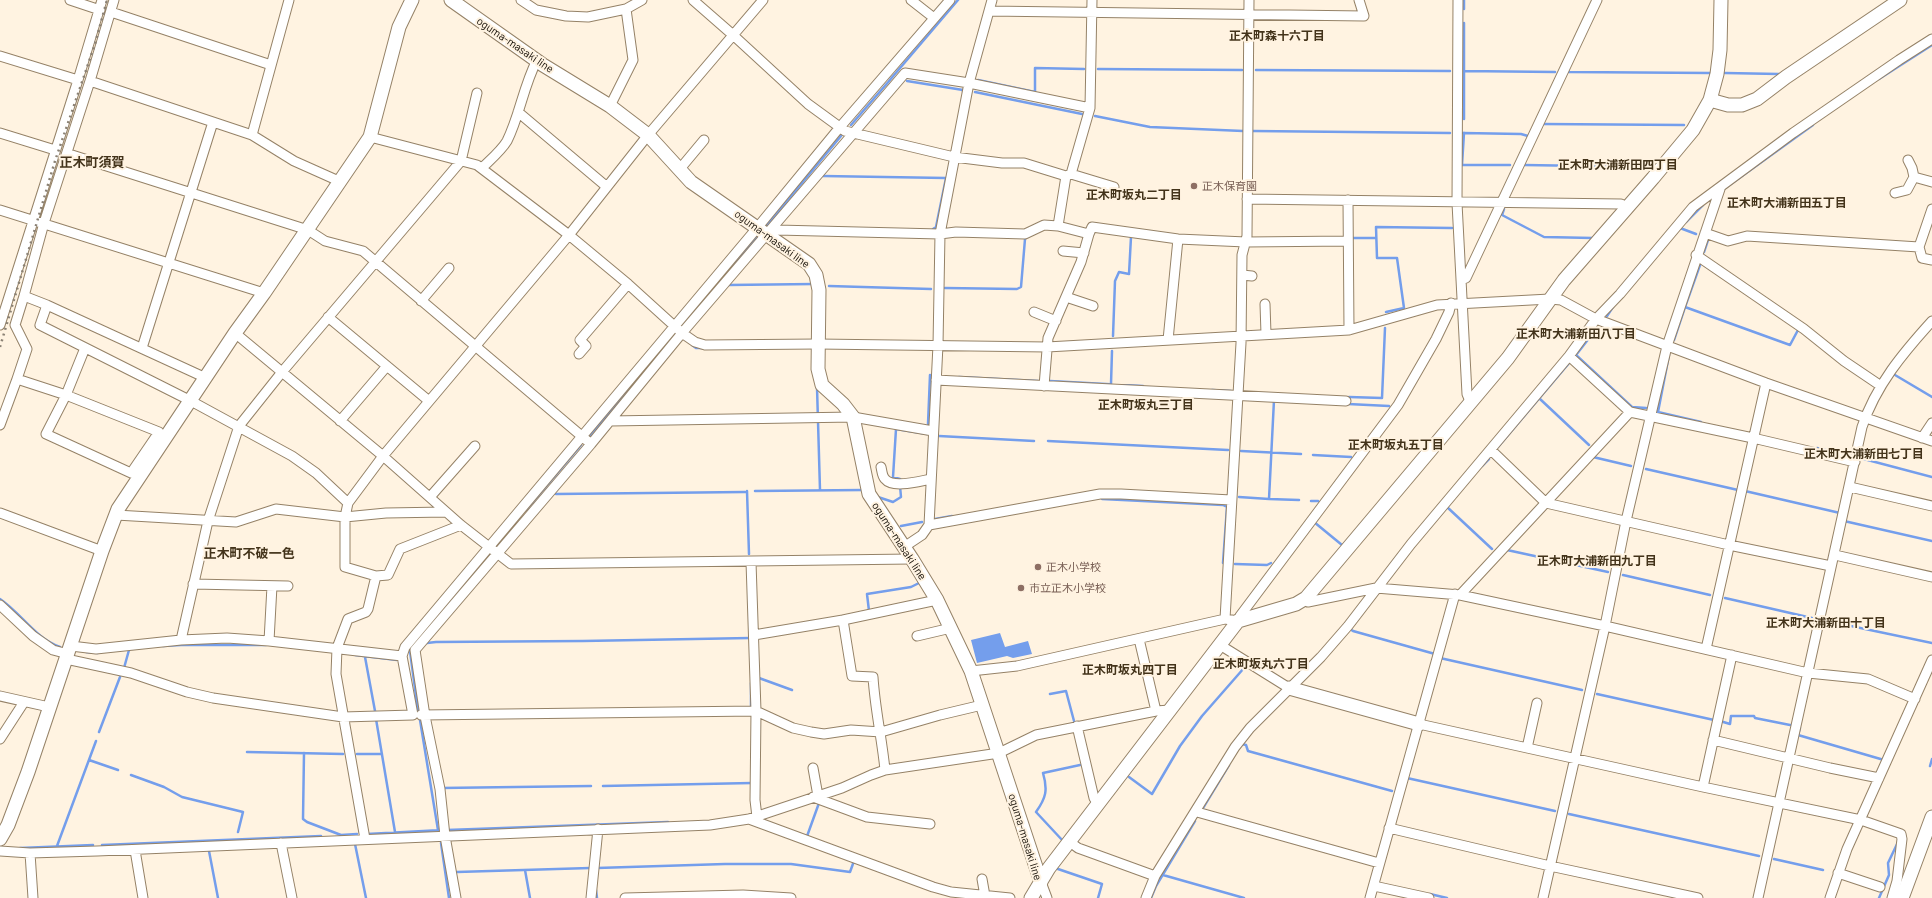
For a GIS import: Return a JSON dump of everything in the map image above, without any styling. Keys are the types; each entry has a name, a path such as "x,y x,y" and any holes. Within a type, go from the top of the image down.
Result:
{"street":[{"path":"70,0 100,10"},
{"path":"0,325 102,0"},
{"path":"0,425 27,349 15,325 44,223 90,81 114,0"},
{"path":"252,135 289,0"},
{"path":"0,839 8,824 28,772 102,551 116,515 129,491 191,401 235,333 308,230 370,137 399,28 412,0"},
{"name":"oguma-masaki line","path":"451,0 537,60 610,106 648,135 691,182 809,264 816,275 820,290 818,369 822,385 843,404 852,417 869,494 937,600 971,672 1041,882 1031,898"},
{"path":"521,0 536,10 566,16 588,17 626,9 642,0"},
{"path":"693,0 734,35 808,104 840,127 853,133 954,157 1002,163 1024,163 1114,186"},
{"path":"461,525 400,549 388,575 376,576 345,567 345,517 348,503 383,456 569,235 648,135 763,0"},
{"path":"911,0 934,18"},
{"path":"456,898 445,836 440,789 425,716 415,650 610,421 763,231 840,127 950,0"},
{"path":"904,547 922,535 929,525 938,345 940,234 969,83 992,0"},
{"path":"1058,226 1069,175 1090,108 1092,0"},
{"path":"1047,898 1041,882 1049,868 1220,645 1232,620 1231,500 1238,396 1242,255 1246,242 1249,0"},
{"path":"988,11 1364,16 1359,0"},
{"path":"1458,0 1457,203 1467,394 1470,402"},
{"path":"1461,280 1466,278 1597,0"},
{"path":"971,672 1017,666 1232,620 1296,604 1306,598 1508,358 1564,280 1628,208 1693,130 1710,100 1717,74 1720,50 1721,0"},
{"path":"1710,100 1728,105 1742,105 1757,99 1786,77 1900,0"},
{"path":"610,106 633,60 626,9"},
{"path":"110,12 271,65"},
{"path":"1146,898 1155,876 1235,747 1250,728 1321,657 1348,626 1411,544 1570,356 1596,319 1620,294 1693,207 1720,189 1793,133 1932,39"},
{"path":"0,56 78,80"},
{"path":"482,168 506,142 518,112 528,78 537,60"},
{"path":"413,715 402,656 405,647 675,326 853,133 905,74 969,83 1090,108"},
{"path":"90,81 252,135 294,161 340,182"},
{"path":"181,640 208,521 239,426 328,317 461,161 477,93"},
{"path":"518,112 607,187"},
{"path":"142,348 213,122"},
{"path":"0,133 56,150"},
{"path":"370,137 477,165 482,168 569,235 628,284 682,333 695,342 704,345 818,344 1047,347 1349,330 1437,305 1451,303 1550,299 1561,300 1596,319 1766,383 1932,441"},
{"path":"679,170 704,140"},
{"path":"72,155 308,230 324,241 363,251 474,347 591,444"},
{"path":"1895,193 1907,190 1914,177 1908,160"},
{"path":"1914,177 1932,182"},
{"path":"1543,898 1605,626 1626,521 1667,346 1696,255 1720,189"},
{"path":"1247,199 1500,204 1621,204 1628,208"},
{"path":"1348,200 1349,330"},
{"path":"1932,209 1930,221 1919,248 1922,258 1932,260"},
{"path":"0,210 264,293"},
{"path":"763,231 777,230 940,234 956,232 1025,234 1044,225 1058,226 1089,234"},
{"path":"1044,386 1048,338 1084,253 1092,227 1178,239 1246,242 1348,241"},
{"path":"1705,233 1728,240 1747,236 1919,248"},
{"path":"1168,340 1178,239"},
{"path":"1063,251 1084,253"},
{"path":"1696,255 1804,329 1844,361 1881,386"},
{"path":"421,301 449,268"},
{"path":"1242,276 1252,276"},
{"path":"579,354 586,346 580,340 628,284"},
{"path":"24,296 47,305 206,378"},
{"path":"1066,297 1093,306"},
{"path":"1232,620 1240,616 1398,405 1436,339 1449,312 1451,303"},
{"path":"1265,304 1266,334"},
{"path":"47,305 40,325 191,401 292,456 310,469 348,503"},
{"path":"1034,312 1056,321"},
{"path":"328,317 429,401"},
{"path":"1758,898 1865,418 1890,370 1906,349 1932,321"},
{"path":"235,333 383,456 496,555 510,564 912,559"},
{"path":"17,379 66,395 159,432 131,473 46,434 66,395 85,348"},
{"path":"1570,356 1630,412 1651,415 1855,462"},
{"path":"340,421 387,366"},
{"path":"936,380 1346,402"},
{"path":"1706,649 1766,383"},
{"path":"1370,898 1457,595 1546,503 1630,412"},
{"path":"610,421 852,417 933,431"},
{"path":"1922,438 1932,423"},
{"path":"430,497 475,446"},
{"path":"1491,450 1546,503 1729,545 1831,566"},
{"path":"881,467 885,479 891,483 902,484 931,479"},
{"path":"1850,487 1932,506"},
{"path":"929,525 1100,494 1231,500"},
{"path":"116,515 236,522 276,509 345,517 386,513 446,512"},
{"path":"0,513 48,529 102,551"},
{"path":"1835,555 1932,577"},
{"path":"751,562 756,711 755,800 753,818"},
{"path":"365,839 336,674 337,648 348,619 366,612 368,609 376,576"},
{"path":"193,584 288,586"},
{"path":"269,640 272,586"},
{"path":"1306,598 1308,602 1376,588 1457,595 1605,626 1808,673 1868,679 1915,698"},
{"path":"754,635 843,620 937,600"},
{"path":"0,605 33,636 53,650 69,653 187,692 213,698 343,717 756,711 793,728 824,734 851,730 881,732 982,705"},
{"path":"843,620 852,676 873,677 876,712 881,732 885,770"},
{"path":"917,636 951,628"},
{"path":"69,653 181,640 227,638 269,640 402,656"},
{"path":"1139,639 1156,711"},
{"path":"1220,645 1289,688 1419,724 1779,804 1861,820 1901,834 1902,839 1897,881 1892,898"},
{"path":"1703,787 1732,655"},
{"path":"1830,898 1838,873 1932,660"},
{"path":"0,696 49,708"},
{"path":"0,739 24,702"},
{"path":"1527,748 1537,703"},
{"path":"0,851 30,853 135,850 710,825 753,818 842,788 885,770 999,753 1036,735 1156,711 1170,710"},
{"path":"1077,726 1094,798 1098,804"},
{"path":"1713,740 1879,778"},
{"path":"813,768 816,797"},
{"path":"816,797 867,817 930,824"},
{"path":"1196,812 1379,863"},
{"path":"1902,898 1932,817"},
{"path":"753,818 933,887 951,892 1010,898"},
{"path":"1389,828 1550,866 1698,898"},
{"path":"591,898 598,829"},
{"path":"1070,842 1078,848 1155,876"},
{"path":"281,843 292,898"},
{"path":"135,850 143,898"},
{"path":"30,853 33,898"},
{"path":"1838,873 1880,887"},
{"path":"982,879 985,896"},
{"path":"1374,886 1429,898"},
{"path":"625,898 743,895 791,898"}],"water":[{"path":"1000,633 1005,647 1028,641 1032,654 1013,658 1007,656 977,663 971,640"}],"waterway":[{"path":"889,81 958,0"},
{"path":"1464,0 1464,9"},
{"path":"1464,23 1464,119"},
{"path":"1879,79 1932,45"},
{"path":"978,80 1035,92 1035,68 1084,69"},
{"path":"1098,69 1242,70"},
{"path":"1256,70 1450,71"},
{"path":"1567,70 1569,72 1710,73"},
{"path":"1463,71 1555,72"},
{"path":"1725,73 1779,74"},
{"path":"851,125 890,80"},
{"path":"907,81 963,90 963,92"},
{"path":"975,92 1082,114"},
{"path":"1095,116 1150,127 1243,131"},
{"path":"1542,124 1684,125"},
{"path":"1724,189 1813,125"},
{"path":"1253,131 1450,133"},
{"path":"1463,133 1521,134 1528,136"},
{"path":"1464,133 1462,165 1510,165"},
{"path":"767,225 841,136"},
{"path":"1524,165 1652,167"},
{"path":"823,176 946,178 936,227 933,229"},
{"path":"1686,222 1703,205"},
{"path":"1504,209 1502,215 1544,237 1593,238"},
{"path":"1386,312 1404,308 1397,258 1377,258 1376,227 1452,228"},
{"path":"1680,228 1696,234"},
{"path":"681,327 757,237"},
{"path":"1113,336 1115,281 1119,272 1129,274 1131,237"},
{"path":"1353,238 1376,238"},
{"path":"945,288 1017,289 1021,287 1025,239"},
{"path":"1704,252 1708,240"},
{"path":"1685,307 1700,265"},
{"path":"728,285 814,284"},
{"path":"829,286 931,289"},
{"path":"1607,316 1613,307"},
{"path":"1674,340 1685,307 1790,345 1798,330"},
{"path":"1349,397 1382,398 1385,328"},
{"path":"1597,328 1576,355 1632,407 1646,408"},
{"path":"590,435 677,332"},
{"path":"692,345 696,348 702,348"},
{"path":"1111,384 1112,351"},
{"path":"1669,355 1658,412 1701,422"},
{"path":"1498,447 1570,362"},
{"path":"928,424 930,375"},
{"path":"1895,375 1932,397"},
{"path":"959,377 1038,381"},
{"path":"1050,381 1143,386"},
{"path":"817,387 820,490"},
{"path":"1212,390 1231,391"},
{"path":"1540,399 1589,445"},
{"path":"1239,497 1269,499 1274,400"},
{"path":"1348,404 1389,406"},
{"path":"900,481 900,479 893,477 896,429 927,434"},
{"path":"939,436 1034,441"},
{"path":"1048,441 1228,450"},
{"path":"526,510 581,445"},
{"path":"1817,448 1851,456"},
{"path":"1241,451 1301,454"},
{"path":"1313,455 1351,457"},
{"path":"1593,457 1631,466"},
{"path":"1860,458 1932,477"},
{"path":"1482,466 1489,459"},
{"path":"1646,469 1738,490"},
{"path":"878,497 893,502 901,497 900,486"},
{"path":"755,491 863,490"},
{"path":"747,491 749,554"},
{"path":"1745,491 1840,513"},
{"path":"556,494 745,492"},
{"path":"1102,499 1223,505 1227,507 1223,563"},
{"path":"1269,499 1299,500"},
{"path":"1311,501 1318,501"},
{"path":"1447,507 1492,549"},
{"path":"935,519 952,516"},
{"path":"1844,521 1932,541"},
{"path":"901,526 922,522"},
{"path":"1314,522 1342,545"},
{"path":"494,548 515,523"},
{"path":"1507,550 1608,572"},
{"path":"418,711 410,651 414,643 486,558"},
{"path":"1235,564 1267,565 1271,563"},
{"path":"1623,575 1710,595"},
{"path":"868,611 867,594 911,587 921,582"},
{"path":"1725,598 1812,618"},
{"path":"0,599 43,638 60,647"},
{"path":"1827,621 1932,643"},
{"path":"1350,629 1435,654"},
{"path":"427,643 750,638"},
{"path":"163,646 266,645"},
{"path":"124,668 129,650"},
{"path":"86,652 98,653"},
{"path":"355,655 397,660"},
{"path":"365,657 375,711"},
{"path":"1440,658 1582,690"},
{"path":"1129,777 1152,794 1180,746 1202,716 1244,668"},
{"path":"99,732 120,677"},
{"path":"759,678 792,690"},
{"path":"751,683 751,706"},
{"path":"1050,694 1066,691 1074,721"},
{"path":"1597,694 1714,720"},
{"path":"1720,721 1730,724 1731,716 1754,716 1755,718 1790,725"},
{"path":"376,719 395,832"},
{"path":"420,720 438,830"},
{"path":"1800,728 1798,735 1884,760"},
{"path":"57,846 96,741"},
{"path":"1242,744 1246,745 1248,751 1392,791"},
{"path":"247,752 343,754"},
{"path":"304,753 303,819 307,822 341,835 357,834"},
{"path":"357,754 382,754"},
{"path":"1930,766 1932,759"},
{"path":"89,760 118,770"},
{"path":"1063,841 1036,812 1044,798 1046,789 1043,773 1080,765"},
{"path":"1203,808 1229,765"},
{"path":"131,775 164,787 182,797 243,812 238,832"},
{"path":"1407,778 1555,811"},
{"path":"603,786 752,783"},
{"path":"441,788 591,786"},
{"path":"806,839 819,803"},
{"path":"1569,814 1759,856"},
{"path":"1151,898 1156,886 1195,821"},
{"path":"447,830 668,822"},
{"path":"367,834 442,830"},
{"path":"102,845 321,836"},
{"path":"1879,898 1889,875 1888,863 1898,842"},
{"path":"441,843 449,898"},
{"path":"355,844 366,898"},
{"path":"20,848 93,845"},
{"path":"209,851 218,898"},
{"path":"1774,859 1823,870"},
{"path":"597,868 725,864 791,864 850,872 854,861"},
{"path":"457,872 590,868"},
{"path":"1058,869 1102,884 1098,898"},
{"path":"525,870 530,898"},
{"path":"1163,875 1244,898"},
{"path":"596,890 597,898"},
{"path":"1430,894 1447,898"}],"railway":[{"path":"0,347 55,161 95,44 107,0"}],"place":[{"name":"正木保育園","path":"1194,186"},
{"name":"正木小学校","path":"1038,567"},
{"name":"市立正木小学校","path":"1021,588"}],"district":[{"name":"正木町森十六丁目","path":"1277,36"},
{"name":"正木町須賀","path":"92,163"},
{"name":"正木町大浦新田四丁目","path":"1618,165"},
{"name":"正木町坂丸二丁目","path":"1134,195"},
{"name":"正木町大浦新田五丁目","path":"1787,203"},
{"name":"正木町大浦新田八丁目","path":"1576,334"},
{"name":"正木町坂丸三丁目","path":"1146,405"},
{"name":"正木町坂丸五丁目","path":"1396,445"},
{"name":"正木町大浦新田七丁目","path":"1864,454"},
{"name":"正木町不破一色","path":"249,554"},
{"name":"正木町大浦新田九丁目","path":"1597,561"},
{"name":"正木町大浦新田十丁目","path":"1826,623"},
{"name":"正木町坂丸六丁目","path":"1261,664"},
{"name":"正木町坂丸四丁目","path":"1130,670"}]}
